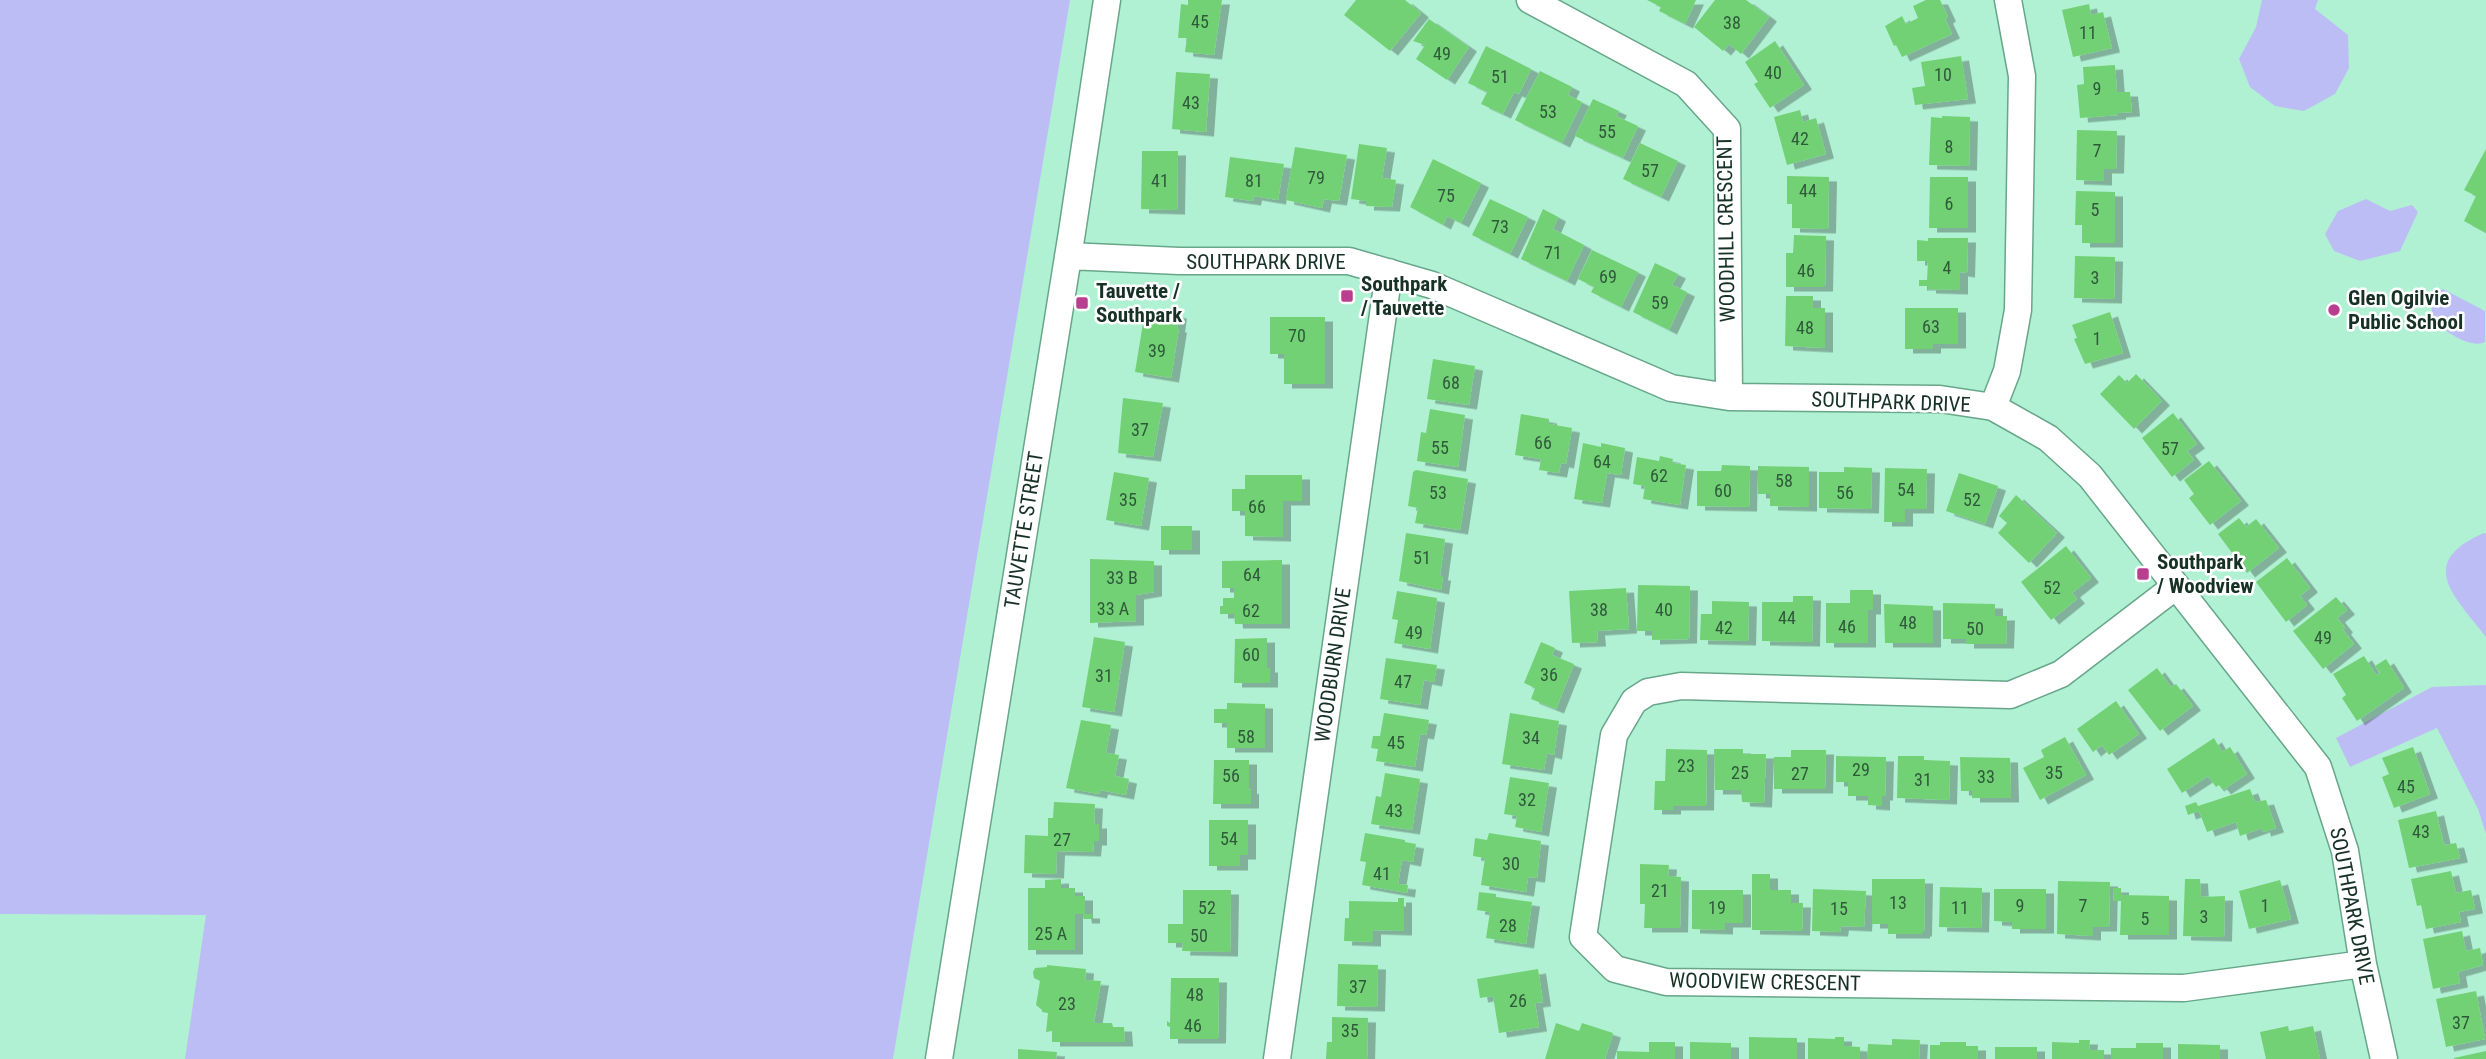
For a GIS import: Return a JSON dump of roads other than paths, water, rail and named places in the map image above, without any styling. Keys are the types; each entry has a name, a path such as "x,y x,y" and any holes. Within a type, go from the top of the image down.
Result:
{"street":[{"name":"TAUVETTE STREET","path":"939,1059 1107,0"},
{"name":"WOODHILL CRESCENT","path":"1530,0 1686,84 1727,130 1729,397"},
{"path":"1993,407 2007,371 2018,310 2022,76 2008,0"},
{"name":"SOUTHPARK DRIVE","path":"1068,256 1179,261 1349,261 1432,285 1671,388 1729,397 1940,399 1993,407 2048,438 2090,475 2318,766 2345,852 2363,964 2384,1059"},
{"name":"WOODBURN DRIVE","path":"1277,1059 1389,272"},
{"name":"WOODVIEW CRESCENT","path":"2176,586 2061,674 2010,695 1681,686 1648,692 1634,701 1614,735 1583,937 1615,969 1667,982 2183,988 2363,964"}],"place":[{"name":"Southpark / Tauvette","path":"1347,296"},
{"name":"Tauvette / Southpark","path":"1082,303"},
{"name":"Glen Ogilvie Public School","path":"2334,310"},
{"name":"Southpark / Woodview","path":"2143,574"}]}
